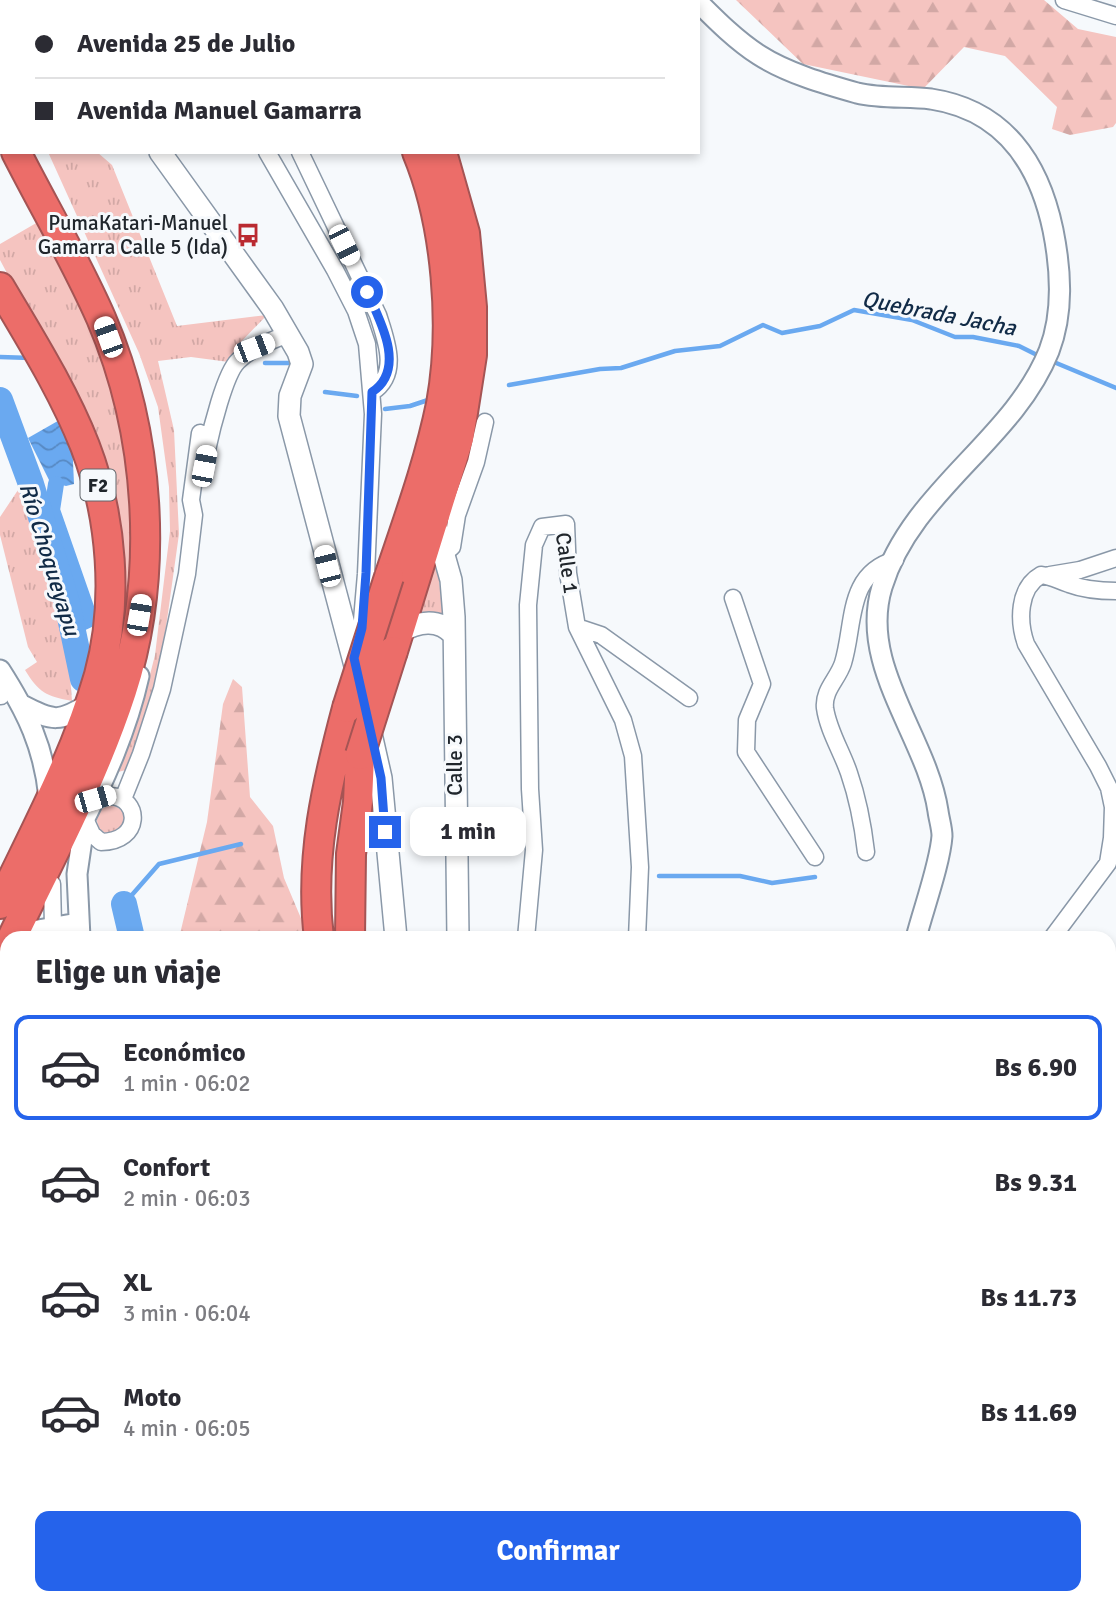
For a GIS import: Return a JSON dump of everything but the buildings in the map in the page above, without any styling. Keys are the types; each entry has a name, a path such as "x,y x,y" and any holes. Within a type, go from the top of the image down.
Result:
{"highway":[{"name":"F2","path":"15,931 64,831 103,743 122,691 133,652 143,576 144,495 134,430 121,374 101,318 17,154"},
{"path":"319,931 317,867 320,819 347,708 433,438 441,401 448,311 435,211 418,154"},
{"path":"350,931 351,854 358,802 360,755 459,438 472,355 472,307 465,233 443,154"},
{"name":"F2","path":"0,287 68,407 97,484 108,551 108,614 99,673 76,741 0,904"}],"main road":[{"path":"161,154 272,309 298,352 302,364 290,396 289,416 354,658 381,778 395,931"},
{"name":"Calle 3","path":"434,520 452,580 458,931"},
{"path":"396,641 414,624 433,622 454,635"}],"street":[{"path":"1064,0 1116,16"},
{"path":"700,3 759,55 784,68 859,93 930,99 965,109 1005,133 1023,152 1040,183 1049,213 1059,275 1057,329 1048,354 1022,401 938,494 911,529 882,585 878,606 877,631 891,686 930,773 942,835 918,931"},
{"path":"268,154 356,310 367,344 372,392 366,573 362,628 354,658"},
{"path":"301,154 378,315 384,334 389,365 381,386 372,392"},
{"path":"123,799 162,689 187,574 194,515 213,418 235,363 254,348 287,334"},
{"path":"443,554 452,547 457,515 477,461 485,422"},
{"path":"194,515 191,500 200,433"},
{"name":"Calle 1","path":"527,931 534,850 530,789 528,605 534,545 542,527 548,524 566,524 568,573 577,627 623,720 633,756 640,867 637,931"},
{"path":"1057,931 1108,863 1113,807 1109,788 1097,765 1026,644 1022,632 1022,612 1029,584 1041,575 1080,570 1116,558"},
{"path":"866,852 864,830 850,774 830,725 825,698 843,663 852,613 861,586 876,567 895,560"},
{"path":"1051,575 1091,590 1116,591"},
{"path":"30,931 95,799 132,709 147,638 143,576"},
{"path":"733,598 761,684 747,720 746,752 815,857"},
{"path":"577,627 601,635 689,698"},
{"path":"0,670 22,705 40,746 50,800"},
{"path":"22,705 41,715 55,718 68,717 89,704"},
{"path":"85,819 92,834 101,842 115,842 125,836 132,826 132,813 123,799 110,795 95,799"},
{"path":"79,931 77,874 85,819"},
{"path":"77,874 101,842"},
{"path":"52,884 52,931"}],"green space":[{"path":"736,0 1044,0 1078,29 1116,37 1116,123 1113,127 1070,135 1052,129 1057,107 1005,56 964,47 923,89 803,64"},
{"path":"49,154 99,154 112,165 177,326 267,315 237,346 229,362 191,357 158,361 174,430 179,534 159,677 147,719 126,770 118,772 140,714 155,655 170,531 169,487 158,407 139,353"},
{"path":"38,222 76,292 104,357 116,400 134,508 130,598 122,600 88,425 0,260 0,244"},
{"path":"22,484 61,620 69,662 72,701 44,692 25,670 37,662 28,647 0,535 0,517"},
{"path":"434,559 437,560 443,617 417,614"},
{"path":"233,679 242,687 250,797 273,826 284,878 304,931 181,931 207,822 223,704"},
{"path":"111,806 121,810 125,820 121,830 111,834 101,830 97,820 101,810"}],"water":[{"path":"63,418 72,439 74,484 66,486 50,482 28,438"}],"waterway":[{"name":"Quebrada Jacha","path":"509,385 600,369 621,368 675,351 720,346 763,325 782,333 820,326 854,310 912,320 955,337 973,337 1019,346 1041,357"},
{"name":"Quebrada Jacha","path":"0,357 31,358"},
{"name":"Quebrada Jacha","path":"1049,360 1116,388"},
{"name":"Quebrada Jacha","path":"265,363 294,365"},
{"name":"Quebrada Jacha","path":"325,392 357,396"},
{"name":"Río Choqueyapu","path":"0,400 31,484 67,603 83,679"},
{"name":"Quebrada Jacha","path":"385,409 410,406 428,400"},
{"path":"56,484 52,510 90,619 73,627"},
{"path":"124,904 159,864 241,844"},
{"path":"659,876 740,876 772,883 815,877"},
{"name":"Río Choqueyapu","path":"124,904 130,931"}],"place":[{"name":"PumaKatari-Manuel Gamarra Calle 5 (Ida)","path":"248,235"}],"route":[{"path":"367,292 384,334 389,365 381,386 372,392 366,573 362,628 354,658 381,778 385,832"}]}
